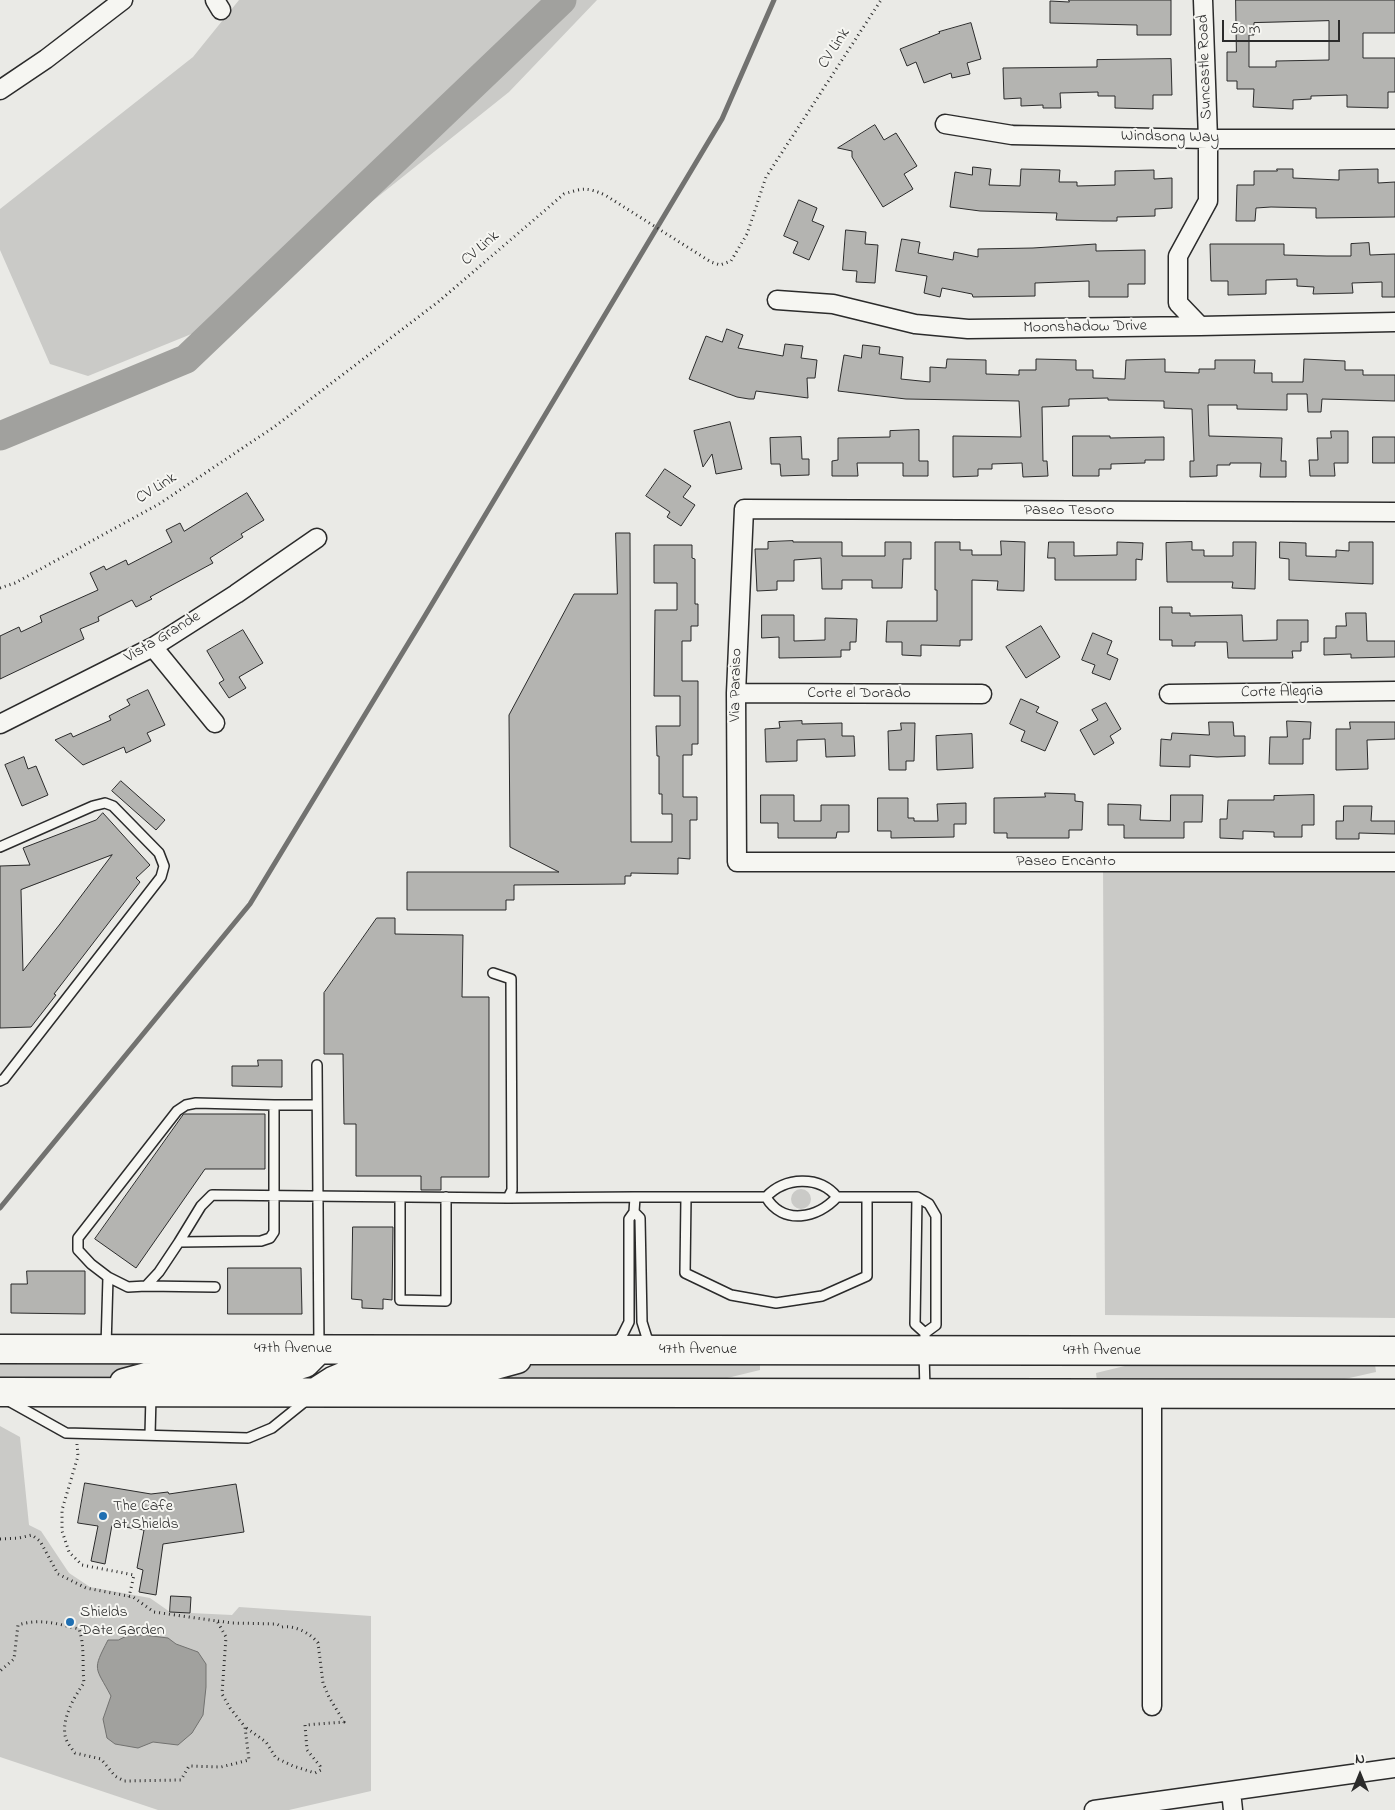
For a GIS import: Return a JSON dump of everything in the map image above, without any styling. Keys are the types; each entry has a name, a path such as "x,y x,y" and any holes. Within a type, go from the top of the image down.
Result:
{"main road":[{"name":"47th Avenue","path":"0,1392 151,1392 317,1373 554,1350 662,1350 925,1341 1395,1351"},
{"name":"47th Avenue","path":"0,1349 106,1349 317,1373 925,1394 1395,1394"},
{"path":"90,1392 176,1368 285,1369 305,1363 317,1373 333,1381 352,1373 466,1373 554,1350"},
{"path":"1326,1394 1395,1374"}],"street":[{"path":"3,81 46,59 123,0"},
{"name":"Suncastle Road","path":"1200,326 1178,303 1178,256 1208,201 1208,139 1203,0"},
{"name":"Windsong Way","path":"945,124 1012,136 1395,139"},
{"name":"Moonshadow Drive","path":"777,300 833,304 915,324 968,329 1395,322"},
{"name":"Paseo Tesoro","path":"744,509 1395,512"},
{"name":"Via Paraiso","path":"737,862 736,694 744,509"},
{"name":"Vista Grande","path":"0,724 153,647 317,538"},
{"path":"153,647 215,723"},
{"name":"Corte Alegria","path":"1169,694 1395,691"},
{"name":"Corte el Dorado","path":"736,694 982,694"},
{"name":"Paseo Encanto","path":"737,862 1395,862"},
{"path":"1152,1394 1152,1706"},
{"path":"1094,1810 1395,1768"},
{"path":"1231,1791 1233,1810"}],"lane":[{"path":"0,847 93,806 105,803 113,806 159,853 164,866 162,878 4,1079 0,1081"},
{"path":"493,974 510,980 512,1190 508,1198"},
{"path":"0,1396 66,1433 248,1438 272,1428 317,1373 318,1196 316,1064"},
{"path":"215,1286 128,1287 108,1277 91,1264 78,1250 78,1238 177,1111 186,1105 196,1103 317,1105"},
{"path":"179,1242 261,1241 270,1238 274,1232 274,1105"},
{"path":"146,1286 159,1272 201,1206 212,1195 508,1198 634,1196 766,1197 780,1186 802,1181 823,1185 837,1197"},
{"path":"606,1350 621,1338 629,1322 629,1219 634,1212 634,1196"},
{"path":"400,1197 400,1300 446,1301 446,1197"},
{"path":"686,1197 685,1273 731,1295 776,1303 822,1296 867,1276 867,1197"},
{"path":"766,1197 770,1205 778,1210 801,1216 822,1210 837,1197 917,1197 929,1204 936,1216 936,1324 925,1341"},
{"path":"917,1197 915,1324 925,1341 925,1394"},
{"path":"634,1212 640,1218 642,1322 647,1338 662,1350"},
{"path":"106,1349 108,1277"},
{"path":"150,1435 151,1392"}],"path":[{"name":"CV Link","path":"0,588 15,583 159,504 274,428 438,302 564,194 581,188 590,189 604,195 709,260 720,264 731,261 747,234 766,177 881,0"},
{"path":"76,1434 78,1456 62,1510 62,1531 70,1552 82,1565 134,1575 129,1596"},
{"path":"0,1539 32,1535 40,1541 58,1574 86,1588 133,1597 154,1612 217,1621 277,1624 282,1628 290,1626 309,1634 318,1643 323,1683 344,1722 305,1725 307,1750 321,1770 315,1773 276,1758 266,1742 245,1727 230,1708 222,1694 226,1637 217,1621"},
{"path":"0,1671 14,1659 18,1625 31,1620 79,1628 82,1639 84,1683 71,1701 66,1721 66,1739 75,1753 101,1759 115,1776 124,1781 181,1780 189,1766 222,1767 249,1760 245,1727"}],"shaded area":[{"path":"239,0 597,0 509,92 221,322 88,376 50,364 0,250 0,209 193,57"},
{"path":"1103,862 1395,862 1395,1318 1105,1315"},
{"path":"801,1189 808,1192 811,1199 808,1206 801,1209 794,1206 791,1199 794,1192"},
{"path":"152,1361 120,1377 104,1380 0,1380 0,1362"},
{"path":"538,1362 760,1362 760,1370 715,1381 493,1380 526,1364"},
{"path":"1137,1363 1375,1364 1376,1372 1336,1381 1097,1381 1096,1373"},
{"path":"0,1426 20,1437 29,1525 41,1531 69,1573 90,1587 150,1598 170,1612 232,1615 239,1607 371,1616 371,1791 289,1810 158,1810 0,1757"},
{"path":"129,1635 168,1638 176,1644 198,1652 206,1664 203,1715 192,1733 178,1745 153,1742 138,1748 115,1744 107,1738 103,1719 111,1696 99,1673 99,1658 108,1640 118,1640"}],"building":[{"path":"1069,0 1171,0 1171,35 1137,35 1137,25 1050,23 1050,1 1069,2"},
{"path":"1236,0 1395,0 1395,33 1363,33 1363,58 1395,58 1395,92 1388,92 1388,108 1347,107 1347,95 1311,96 1311,99 1293,100 1293,109 1253,107 1254,89 1237,89 1237,81 1227,81 1227,52 1236,52","holes":["1329,21 1329,60 1276,61 1276,67 1249,67 1249,35 1254,35 1254,23"]},
{"path":"971,23 981,59 967,63 970,74 952,78 951,73 924,83 916,62 907,66 900,49 939,32"},
{"path":"1171,59 1172,95 1153,95 1153,109 1115,108 1115,96 1098,96 1098,92 1060,93 1061,108 1043,108 1043,105 1021,106 1021,98 1004,99 1003,68 1097,67 1097,60"},
{"path":"875,125 884,140 896,133 917,166 904,174 913,189 883,207 852,157 852,151 838,148"},
{"path":"973,167 991,169 989,185 1020,186 1021,169 1060,170 1059,182 1077,182 1077,186 1115,185 1115,171 1154,170 1154,179 1172,178 1172,208 1155,209 1155,216 1117,217 1117,221 1103,221 1056,220 1057,213 980,211 950,207 955,172 972,175"},
{"path":"1277,169 1293,169 1293,178 1339,180 1339,170 1378,169 1378,183 1395,182 1395,217 1316,218 1316,208 1271,207 1256,208 1255,221 1236,221 1237,185 1254,185 1254,171 1277,171"},
{"path":"799,200 817,208 812,221 824,226 809,260 793,253 798,242 784,236"},
{"path":"846,230 866,232 865,244 878,245 875,283 856,282 857,271 843,270"},
{"path":"902,239 920,242 918,253 953,260 954,252 978,257 978,249 1096,244 1096,251 1145,250 1145,284 1128,284 1128,297 1089,297 1089,281 1035,283 1035,296 973,297 972,294 942,288 940,297 924,293 927,276 896,271"},
{"path":"1369,243 1370,255 1395,254 1395,297 1382,297 1382,282 1352,283 1353,293 1313,294 1314,287 1297,286 1297,279 1266,280 1266,294 1228,295 1228,281 1211,281 1210,244 1284,244 1284,255 1351,256 1351,244"},
{"path":"727,329 743,335 738,348 783,356 785,344 803,346 801,358 817,360 815,378 807,378 808,398 756,391 754,399 749,399 737,397 689,379 706,336 722,342"},
{"path":"863,345 880,347 879,354 903,357 901,379 930,382 930,367 946,368 947,359 986,360 986,374 1019,375 1019,370 1036,370 1036,359 1076,360 1076,370 1093,370 1093,378 1125,379 1126,360 1165,359 1165,372 1199,373 1199,369 1215,369 1215,360 1255,360 1254,373 1272,373 1272,382 1303,382 1304,359 1345,361 1345,370 1363,370 1363,375 1395,375 1395,401 1322,399 1321,412 1308,412 1307,394 1287,394 1287,410 1237,409 1237,405 1208,405 1209,436 1282,438 1281,461 1286,461 1286,477 1260,477 1261,463 1230,463 1230,465 1217,465 1217,476 1190,477 1190,461 1194,461 1192,409 1164,408 1164,401 1108,400 1108,398 1069,399 1069,406 1042,407 1043,461 1047,461 1048,476 1023,477 1022,463 992,464 992,469 978,469 978,476 953,477 953,436 1021,437 1019,401 906,399 838,391 844,355 861,358"},
{"path":"730,422 742,469 716,474 712,454 703,467 694,431"},
{"path":"919,430 919,461 928,461 928,476 903,476 903,463 857,463 858,476 832,476 832,461 838,460 838,438 890,437 890,431"},
{"path":"1331,431 1348,431 1348,463 1334,463 1335,476 1310,476 1309,460 1318,460 1317,438 1331,438"},
{"path":"1073,436 1110,436 1110,438 1164,437 1164,460 1145,460 1145,463 1111,464 1111,469 1099,469 1099,476 1073,476"},
{"path":"801,437 802,459 809,459 809,475 781,476 780,464 771,464 770,438"},
{"path":"1373,437 1395,437 1395,463 1373,463"},
{"path":"665,469 691,486 683,497 695,505 681,526 667,517 670,512 646,496"},
{"path":"247,493 264,520 241,534 243,537 210,558 213,563 150,597 152,599 136,607 132,600 98,617 99,621 80,629 84,639 0,679 0,636 19,627 21,632 42,622 40,616 98,590 90,573 104,566 106,570 126,560 128,565 172,542 166,530 180,523 184,531"},
{"path":"616,533 630,533 631,842 672,842 672,814 662,814 662,794 659,794 659,756 657,756 656,726 680,726 680,696 654,696 655,610 677,610 677,583 654,583 654,545 692,545 692,558 695,559 695,604 698,604 698,626 691,626 691,641 682,641 682,681 698,681 698,744 692,744 692,755 683,755 683,797 697,797 697,820 690,820 690,859 678,858 678,874 631,873 631,876 625,876 625,884 514,885 514,900 506,900 506,910 407,910 407,872 559,872 510,847 509,715 574,594 617,594"},
{"path":"1001,541 1025,542 1024,591 997,590 998,581 972,580 972,640 960,640 960,646 921,645 921,656 902,655 902,642 886,642 887,621 937,621 935,542 960,542 960,550 972,550 972,555 1001,555"},
{"path":"768,542 842,542 842,556 885,556 885,542 911,542 911,559 903,559 902,588 872,588 872,580 842,580 842,589 822,589 821,558 794,560 794,581 777,581 777,590 757,591 755,549 768,549"},
{"path":"1049,542 1074,542 1074,556 1117,555 1117,542 1143,543 1142,560 1136,559 1136,580 1055,580 1055,558 1048,558"},
{"path":"1192,542 1192,550 1204,550 1204,556 1233,556 1233,542 1256,542 1255,589 1232,588 1233,582 1167,582 1166,543"},
{"path":"1280,542 1306,543 1306,556 1336,557 1336,550 1349,551 1349,542 1373,542 1373,584 1289,580 1289,559 1280,558"},
{"path":"1160,607 1172,607 1172,613 1190,613 1190,616 1242,615 1243,641 1277,640 1277,620 1308,620 1308,642 1301,642 1301,651 1292,651 1293,658 1228,658 1227,642 1195,642 1195,646 1172,646 1172,640 1160,640"},
{"path":"1346,613 1366,613 1367,641 1395,641 1395,657 1351,658 1351,654 1324,655 1324,638 1336,638 1336,626 1346,626"},
{"path":"762,615 794,615 794,641 825,640 825,618 857,619 856,642 850,642 850,650 841,650 841,657 779,658 779,637 762,638"},
{"path":"1041,626 1060,657 1026,678 1006,647"},
{"path":"243,630 263,663 239,677 246,688 229,698 219,683 224,680 207,651"},
{"path":"1093,633 1112,641 1107,654 1118,659 1110,680 1092,673 1095,665 1082,660"},
{"path":"148,690 165,725 147,733 151,741 126,753 124,747 83,765 55,740 71,733 73,737 111,720 109,716 130,705 127,700"},
{"path":"1021,699 1039,707 1036,712 1058,722 1045,751 1021,741 1025,731 1010,724"},
{"path":"1106,703 1121,729 1110,736 1114,743 1094,755 1080,730 1098,720 1092,710"},
{"path":"802,721 802,724 842,723 842,736 854,736 855,756 826,757 825,739 797,740 797,761 766,762 765,729 780,728 779,722"},
{"path":"1287,721 1311,722 1310,739 1303,739 1303,764 1269,764 1270,737 1287,737"},
{"path":"1209,722 1233,722 1234,736 1245,736 1245,756 1217,757 1190,755 1190,767 1160,766 1161,739 1171,740 1172,733 1209,735"},
{"path":"1350,722 1395,722 1395,739 1367,740 1368,769 1336,770 1336,729 1350,729"},
{"path":"901,723 915,723 914,761 906,761 906,770 889,770 888,731 901,730"},
{"path":"972,734 973,768 937,770 936,736"},
{"path":"24,757 28,769 36,766 48,795 22,806 5,765"},
{"path":"121,781 165,820 156,830 112,791"},
{"path":"1045,793 1075,794 1075,801 1083,802 1082,830 1069,830 1069,838 1007,838 1007,833 994,833 994,798 1045,797"},
{"path":"761,795 794,795 794,821 821,821 821,805 849,805 849,832 837,832 836,838 778,838 778,823 761,823"},
{"path":"1171,795 1203,795 1202,822 1184,822 1184,838 1124,838 1124,825 1108,825 1108,804 1141,805 1140,820 1170,821"},
{"path":"1314,795 1314,825 1302,825 1302,837 1274,837 1274,832 1243,831 1243,839 1220,838 1220,819 1227,819 1228,800 1274,800 1274,796"},
{"path":"878,798 908,798 908,818 914,818 914,821 938,821 937,804 966,803 966,824 954,824 954,837 891,838 891,831 878,831"},
{"path":"1344,806 1372,806 1371,821 1395,821 1395,834 1359,833 1359,839 1336,839 1336,821 1343,821"},
{"path":"103,813 150,865 136,878 140,882 31,1027 0,1028 0,866 30,865 23,848 96,820","holes":["112,855 23,971 21,890"]},
{"path":"377,918 395,918 395,934 463,935 462,997 489,997 489,1177 441,1177 441,1190 421,1190 421,1176 356,1176 356,1124 344,1124 343,1054 324,1054 324,993"},
{"path":"258,1060 282,1060 282,1087 232,1086 232,1066 258,1066"},
{"path":"184,1114 265,1114 265,1169 205,1169 136,1268 95,1239"},
{"path":"353,1227 393,1227 392,1300 383,1299 383,1309 362,1308 362,1300 352,1299"},
{"path":"228,1268 301,1268 302,1314 228,1314"},
{"path":"27,1271 85,1271 85,1314 11,1313 11,1284 27,1284"},
{"path":"85,1483 151,1494 168,1492 169,1494 236,1484 244,1532 163,1544 156,1595 139,1592 143,1570 137,1568 144,1530 112,1525 105,1564 91,1561 98,1526 78,1523"},
{"path":"171,1596 191,1597 190,1613 170,1612"}],"waterway":[{"path":"0,436 186,359 562,0"},
{"path":"0,1208 250,904 722,119 774,0"}],"place":[{"name":"The Cafe at Shields","path":"103,1516"},
{"name":"Shields Date Garden","path":"70,1622"}]}
